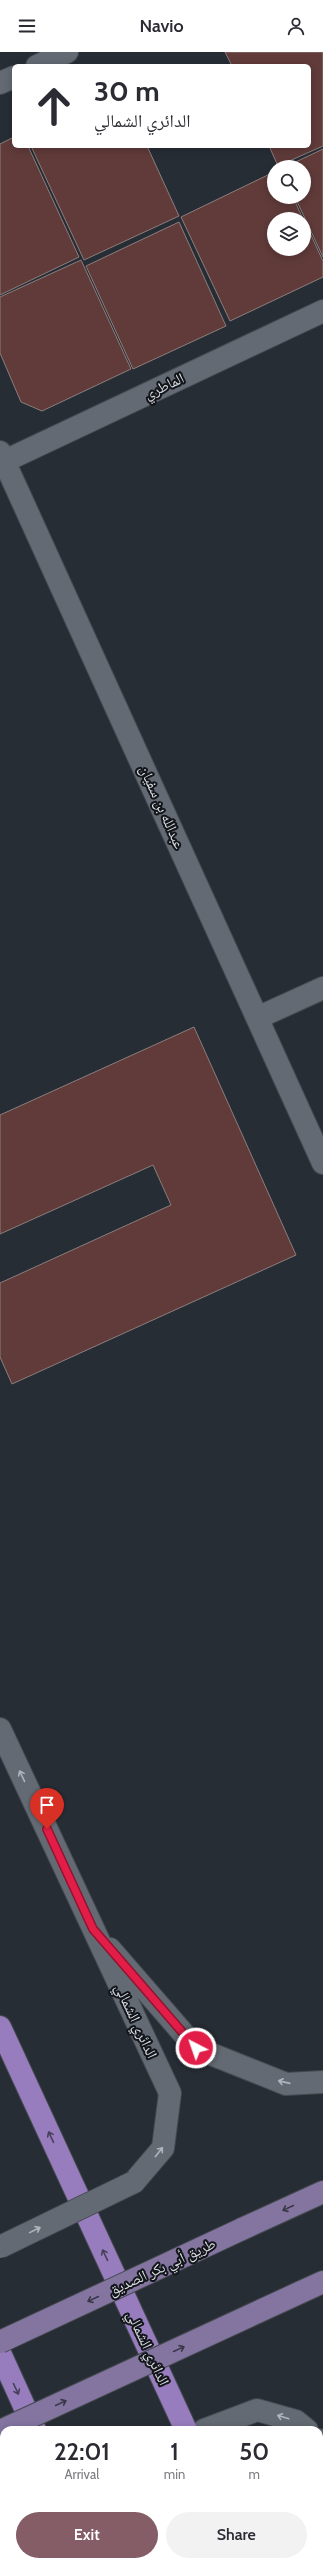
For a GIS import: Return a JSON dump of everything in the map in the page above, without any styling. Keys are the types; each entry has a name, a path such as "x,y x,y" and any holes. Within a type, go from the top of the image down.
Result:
{"highway":[{"name":"الدائري الشمالي","path":"0,2027 184,2426"},
{"path":"0,2353 33,2426"}],"main road":[{"name":"طريق أبي بكر الصديق","path":"0,2342 323,2192"},
{"path":"13,2426 323,2282"}],"street":[{"path":"41,64 67,52"},
{"path":"0,83 12,78"},
{"name":"الماطري","path":"2,457 323,311"},
{"name":"عبدالله بن سفيان","path":"2,457 323,1163"},
{"path":"257,1018 323,988"},
{"name":"الدائري الشمالي","path":"0,1729 170,2093 163,2148 134,2182 0,2247"},
{"path":"93,1929 196,2048 286,2084 323,2082"},
{"path":"215,2426 257,2410 296,2421 302,2426"}],"building":[{"path":"225,52 323,52 323,146 292,160 275,160 270,148 311,148 311,64 231,64"},
{"path":"12,138 12,148 29,148 79,257 0,295 0,144"},
{"path":"32,148 148,148 179,216 84,260"},
{"path":"323,149 323,257 311,231 311,212 302,212 298,204 311,204 311,160 300,160"},
{"path":"267,175 267,204 296,204 300,212 267,212 267,256 311,256 311,235 323,261 323,277 230,321 181,217"},
{"path":"179,222 226,326 133,369 86,266"},
{"path":"81,260 131,369 42,411 21,402 0,353 0,297"},
{"path":"194,1027 296,1255 12,1384 0,1357 0,1283 171,1205 153,1165 0,1234 0,1115"}],"route":[{"path":"47,1829 93,1929 196,2048"}]}
